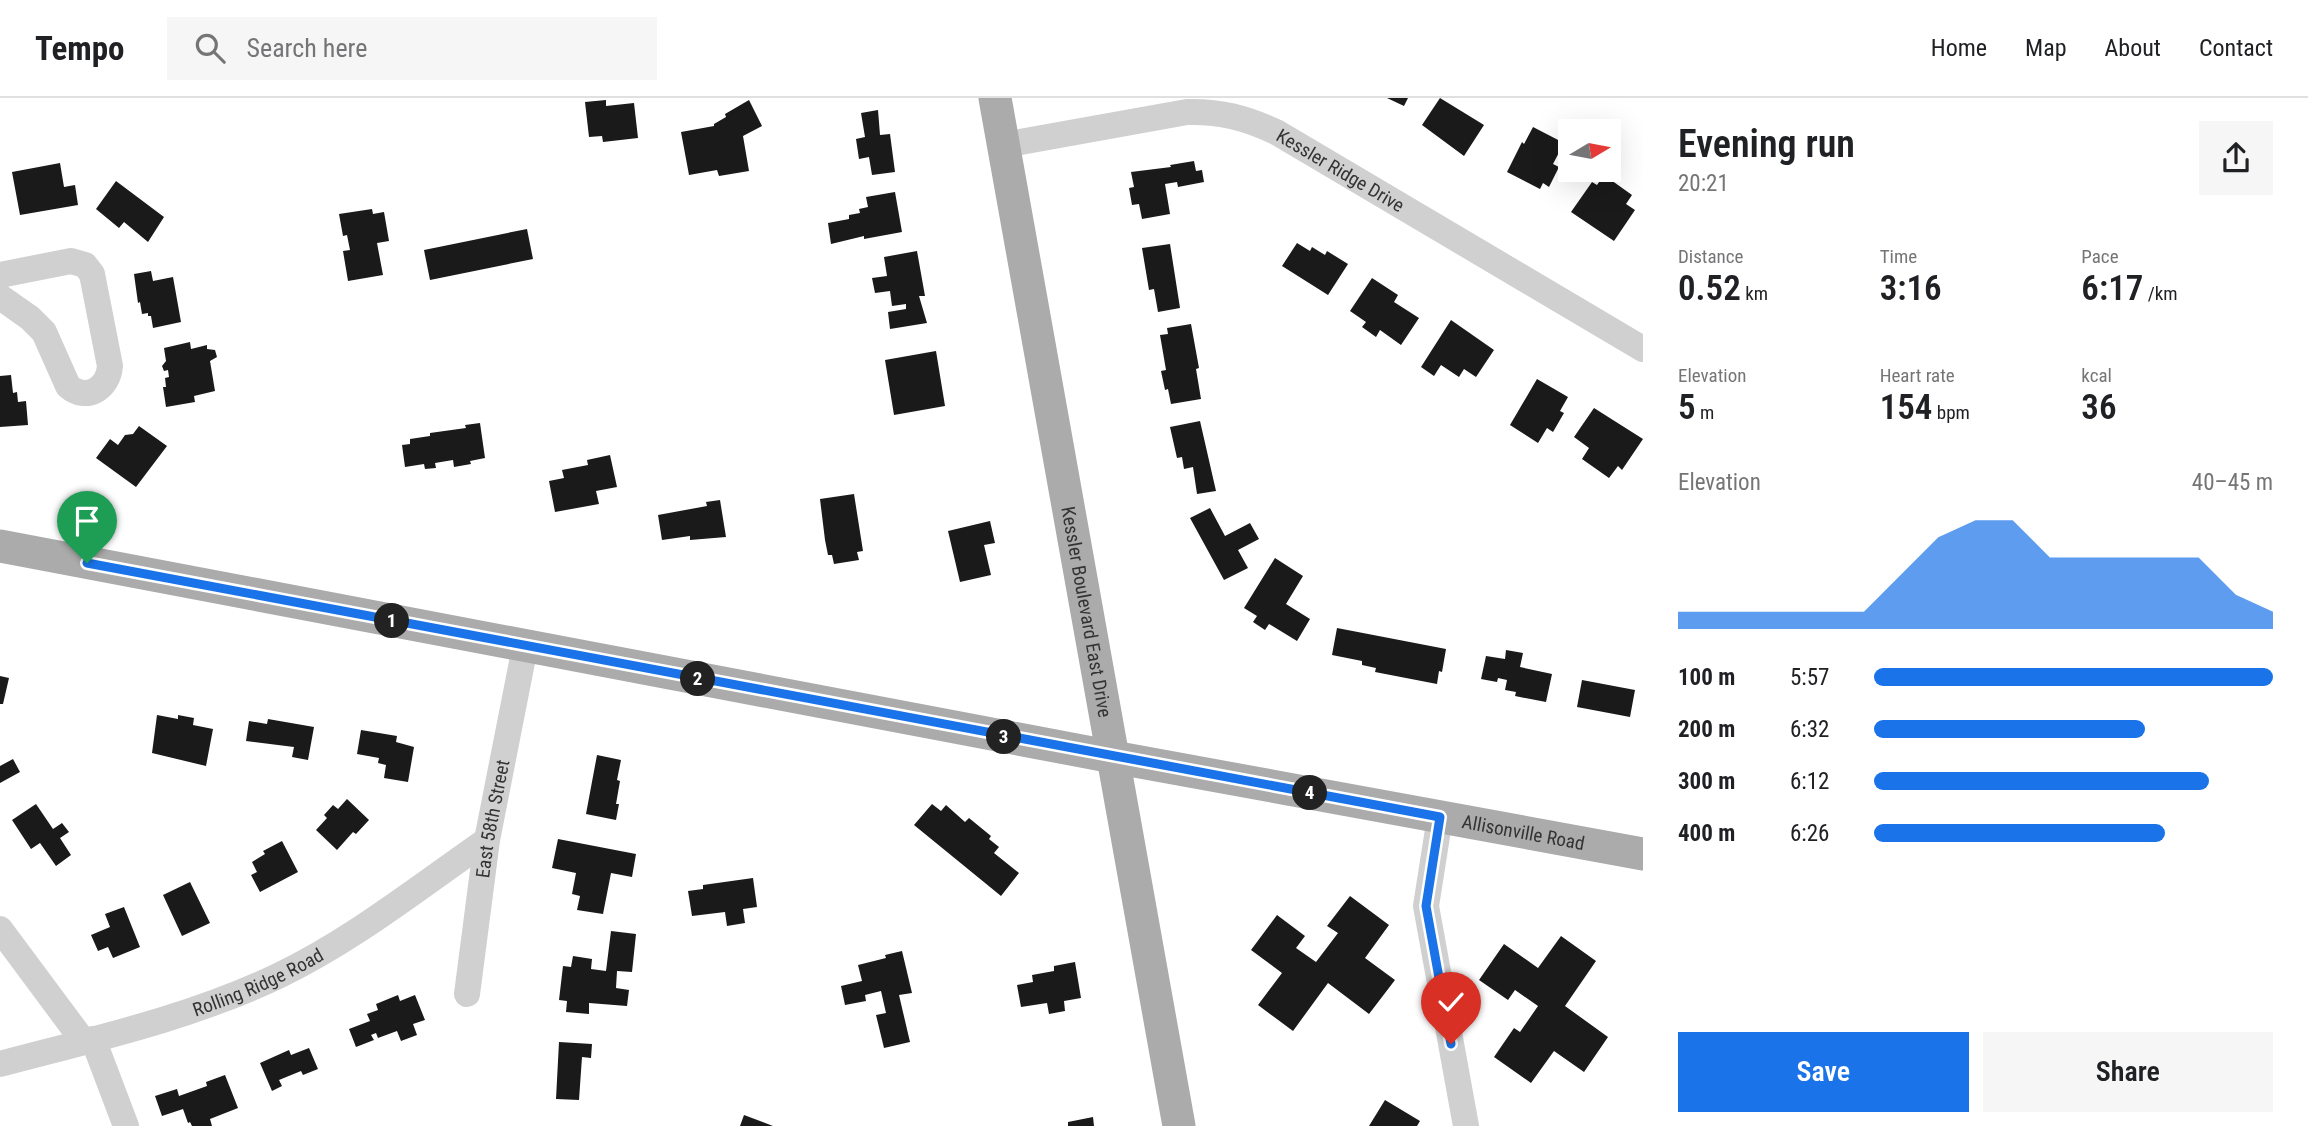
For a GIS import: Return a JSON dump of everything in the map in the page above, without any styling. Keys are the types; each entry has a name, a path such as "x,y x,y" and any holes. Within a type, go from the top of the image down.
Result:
{"main road":[{"name":"Kessler Boulevard East Drive","path":"995,98 1179,1126"},
{"name":"Allisonville Road","path":"0,547 1643,854"}],"street":[{"name":"Kessler Ridge Drive","path":"1003,145 1187,113 1208,112 1238,116 1276,132 1643,349"},
{"path":"0,275 71,261 88,268 92,274 110,366 102,387 89,394 80,393 68,386 44,332 30,318 0,297"},
{"name":"East 58th Street","path":"467,994 487,840 526,647"},
{"path":"1440,817 1426,906 1466,1126"},
{"name":"Rolling Ridge Road","path":"0,1065 194,1010 280,975 325,951 487,840"},
{"path":"0,929 89,1041 126,1126"}],"building":[{"path":"1387,98 1408,98 1404,106"},
{"path":"1440,98 1484,125 1464,156 1422,125"},
{"path":"606,100 606,106 634,103 638,138 603,142 602,136 589,137 585,102"},
{"path":"749,100 762,126 743,136 749,171 719,176 717,170 689,175 681,132 714,126 726,117 725,114"},
{"path":"878,110 880,135 890,134 895,172 872,175 869,157 859,159 856,139 865,137 861,113"},
{"path":"1533,127 1558,140 1558,154 1553,164 1558,169 1549,187 1543,183 1540,189 1507,172 1522,142 1524,144"},
{"path":"1194,161 1196,171 1202,170 1204,182 1178,187 1177,182 1165,184 1170,214 1142,219 1139,204 1132,205 1129,188 1134,187 1131,172"},
{"path":"60,163 64,187 75,185 78,205 20,215 12,172"},
{"path":"116,181 164,217 148,242 124,222 119,228 96,209"},
{"path":"1592,182 1597,185 1599,182 1614,182 1632,195 1626,204 1635,210 1614,241 1571,212"},
{"path":"895,192 902,232 864,239 864,236 831,244 828,223 849,219 849,215 860,213 859,209 868,207 866,197"},
{"path":"372,209 373,214 384,212 389,241 377,243 383,275 348,281 343,251 350,250 347,235 343,236 339,214"},
{"path":"527,229 533,259 430,280 424,250"},
{"path":"1297,243 1310,251 1312,247 1325,255 1327,251 1348,264 1328,295 1282,266"},
{"path":"1170,244 1180,308 1158,312 1154,289 1149,290 1142,248"},
{"path":"917,251 925,296 919,296 927,323 890,329 888,312 906,309 906,304 892,306 890,291 875,293 872,278 887,276 884,257"},
{"path":"151,271 153,281 173,277 181,322 153,328 151,316 148,316 148,313 142,314 134,274"},
{"path":"1372,278 1398,295 1394,302 1419,318 1401,345 1380,330 1376,337 1362,327 1366,322 1350,311"},
{"path":"1451,320 1494,350 1476,377 1464,369 1459,377 1441,365 1434,376 1421,367"},
{"path":"1191,324 1199,368 1196,369 1201,399 1171,404 1161,371 1166,370 1160,335 1168,334 1167,328"},
{"path":"190,342 191,349 207,345 207,349 215,350 217,357 210,361 215,391 194,396 195,402 166,407 163,387 166,387 165,378 169,377 168,370 164,371 162,366 166,361 164,348"},
{"path":"936,351 945,406 894,415 885,360"},
{"path":"11,375 13,393 17,392 18,402 26,401 28,425 0,427 0,376"},
{"path":"1537,379 1568,397 1560,411 1564,413 1553,432 1547,428 1538,443 1510,425"},
{"path":"1594,408 1643,439 1622,470 1618,466 1609,478 1582,459 1589,448 1574,437"},
{"path":"1200,421 1216,491 1197,494 1193,467 1184,469 1182,457 1177,458 1170,427"},
{"path":"480,423 485,458 454,467 453,460 435,463 436,468 425,469 424,464 405,467 402,445 410,444 410,439"},
{"path":"139,426 167,446 136,487 96,458 110,439 118,445 125,435 133,434"},
{"path":"610,455 617,487 596,491 599,504 555,512 549,481 564,478 562,470 588,465 587,460"},
{"path":"854,494 863,551 857,552 859,560 834,564 832,555 828,555 820,499"},
{"path":"720,500 726,537 690,540 690,536 662,540 658,515 707,506 706,502"},
{"path":"1210,508 1225,536 1250,523 1259,539 1238,550 1248,568 1224,580 1190,518"},
{"path":"990,521 995,543 984,545 991,575 960,582 948,531"},
{"path":"1275,558 1303,576 1286,604 1310,619 1297,641 1269,624 1265,630 1253,622 1257,616 1244,608"},
{"path":"1337,628 1446,649 1437,684 1375,672 1376,668 1362,665 1362,661 1332,655"},
{"path":"1506,650 1523,653 1520,667 1552,674 1546,702 1515,696 1516,692 1505,690 1507,680 1498,678 1497,682 1481,679 1486,656 1505,659"},
{"path":"0,676 9,678 3,704 0,704"},
{"path":"1582,680 1635,690 1630,717 1577,707"},
{"path":"157,715 178,719 178,715 194,718 193,725 213,729 206,766 152,753"},
{"path":"268,719 314,727 308,760 292,757 294,747 246,741 249,721 267,724"},
{"path":"361,730 397,736 396,742 414,747 408,782 384,778 386,765 378,763 379,758 357,754"},
{"path":"597,755 621,760 617,780 620,781 616,820 586,814"},
{"path":"13,759 20,772 0,783 0,766"},
{"path":"347,799 369,820 356,834 353,832 337,850 316,830 327,818 324,815 333,805 338,809"},
{"path":"36,804 53,829 62,823 69,832 60,838 71,855 56,866 40,843 31,849 12,820"},
{"path":"932,804 941,811 946,805 965,822 969,818 991,836 989,839 999,847 994,853 1019,873 1001,896 914,825"},
{"path":"558,839 636,854 632,877 611,873 603,914 577,910 580,896 572,894 576,873 552,868"},
{"path":"282,841 298,872 260,892 251,875 257,872 252,862 265,854 263,851"},
{"path":"753,878 757,907 743,909 745,923 727,926 725,912 692,916 688,891 703,889 703,885"},
{"path":"190,882 210,923 182,936 163,895"},
{"path":"1350,896 1389,925 1365,958 1395,980 1369,1014 1328,983 1293,1031 1258,1005 1282,973 1251,950 1277,915 1305,936 1296,948 1316,962 1338,933 1327,926"},
{"path":"124,907 140,947 113,958 108,947 98,951 91,935 110,927 105,914"},
{"path":"611,931 636,934 632,972 617,971 616,988 629,990 627,1006 589,1003 589,1014 566,1012 567,1001 559,1000 563,966 571,967 573,956 592,959 591,969 606,971"},
{"path":"1561,936 1596,961 1565,1006 1608,1037 1584,1072 1554,1051 1531,1083 1494,1057 1514,1028 1520,1032 1538,1006 1515,990 1508,1000 1479,980 1504,944 1538,968"},
{"path":"902,951 912,993 899,995 910,1042 884,1048 876,1015 886,1013 881,991 865,995 866,1001 845,1005 841,986 862,981 858,965"},
{"path":"1075,962 1081,998 1064,1001 1065,1011 1049,1014 1047,1003 1021,1007 1017,985 1033,982 1032,975 1054,971 1054,966"},
{"path":"398,995 400,1001 415,995 425,1020 413,1024 417,1035 401,1041 397,1031 378,1038 376,1033 371,1035 374,1040 356,1047 349,1029 370,1021 367,1014 378,1010 376,1004"},
{"path":"559,1042 592,1044 591,1058 582,1057 579,1100 556,1099"},
{"path":"309,1048 318,1069 303,1075 301,1071 279,1080 282,1086 272,1091 260,1063 289,1050 291,1055"},
{"path":"225,1075 238,1108 210,1119 212,1126 192,1126 188,1123 183,1109 162,1116 155,1096 177,1089 179,1096 207,1086 206,1082"},
{"path":"1385,1100 1420,1121 1417,1126 1369,1126"},
{"path":"744,1115 773,1126 740,1126"},
{"path":"1093,1117 1094,1126 1068,1126 1068,1122"}],"route":[{"path":"87,563 1440,817 1426,906 1451,1044"}]}
